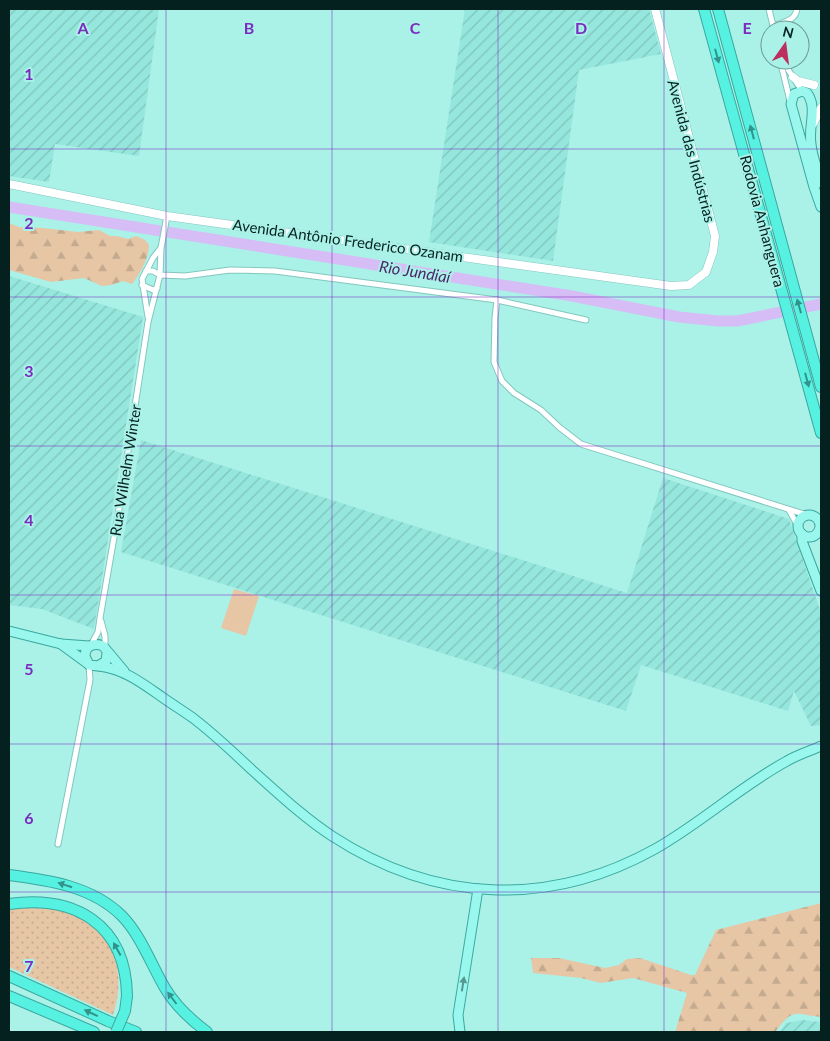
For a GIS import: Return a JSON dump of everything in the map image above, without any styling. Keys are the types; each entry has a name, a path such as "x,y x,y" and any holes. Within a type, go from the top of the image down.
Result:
{"highway":[{"name":"Rodovia Anhanguera","path":"704,9 821,433"},
{"name":"Rodovia Anhanguera","path":"718,9 821,387"},
{"path":"9,875 61,884 93,895 105,902 122,916 176,1003 207,1032"},
{"path":"9,904 38,902 58,904 75,909 88,916 109,935 120,954 127,978 125,1011 116,1032"},
{"path":"9,976 136,1032"},
{"path":"9,996 94,1032"}],"main road":[{"path":"821,183 812,165 796,123 791,104 794,94 803,91 810,96 812,103 813,114 810,142 812,165 821,207"},
{"path":"796,123 812,126"},
{"path":"810,560 819,528 813,516 806,515 800,520 802,541 821,591"},
{"path":"800,530 806,536 819,528"},
{"path":"9,631 61,644 99,645 126,673 194,718 305,817 351,848 388,866 418,877 456,886 493,891 528,889 563,884 596,876 657,848 788,760 819,749"},
{"path":"61,644 94,665"},
{"path":"90,646 85,652 86,660 94,665 126,673"},
{"path":"94,665 106,661 106,651"},
{"path":"460,1032 458,1015 478,889"}],"street":[{"name":"Avenida das Indústrias","path":"655,9 715,236 713,252 706,272 689,285"},
{"path":"790,20 796,14 797,9"},
{"path":"783,70 791,104"},
{"path":"788,70 803,91 818,83"},
{"path":"793,77 798,81 818,83"},
{"path":"812,126 821,108"},
{"name":"Avenida Antônio Frederico Ozanam","path":"9,184 166,220 671,286 689,285"},
{"path":"148,322 160,275 161,247 166,220"},
{"path":"148,322 142,279 161,247"},
{"path":"146,271 154,271 160,275 185,276 230,270 275,271 497,300 586,320"},
{"path":"142,286 153,290 157,288"},
{"path":"497,300 494,362 502,381 514,393 541,410 581,444 806,515"},
{"name":"Rua Wilhelm Winter","path":"90,646 98,632 123,487 148,322"},
{"path":"789,509 800,530"},
{"name":"Rua Wilhelm Winter","path":"100,618 105,636 106,651"},
{"path":"58,844 94,665"},
{"path":"90,680 94,665"}],"shaded area":[{"path":"9,9 159,9 139,156 55,144 49,182 9,176"},
{"path":"465,9 649,9 661,54 579,70 553,261 429,242"},
{"path":"9,276 143,317 94,629 42,609 9,605"},
{"path":"141,440 627,593 663,478 789,519 821,613 821,725 811,726 794,691 788,711 641,665 626,711 121,552"},
{"path":"803,1020 819,1022 821,1032 780,1032 786,1023"}],"green space":[{"path":"9,223 19,227 78,232 99,230 110,236 128,239 136,236 145,240 149,245 149,250 144,266 132,284 123,281 102,286 84,278 51,282 9,270"},
{"path":"234,589 259,596 246,636 221,628"},
{"path":"38,903 80,915 99,929 107,940 113,951 118,976 117,1002 113,1015 9,967 9,905"},
{"path":"821,903 821,1017 800,1014 791,1015 775,1032 675,1032 687,993 633,978 601,983 581,978 533,973 531,958 559,958 605,968 619,965 627,959 640,958 695,975 716,930"}],"waterway":[{"name":"Rio Jundiaí","path":"9,207 572,296 679,317 737,321 821,304"}]}
